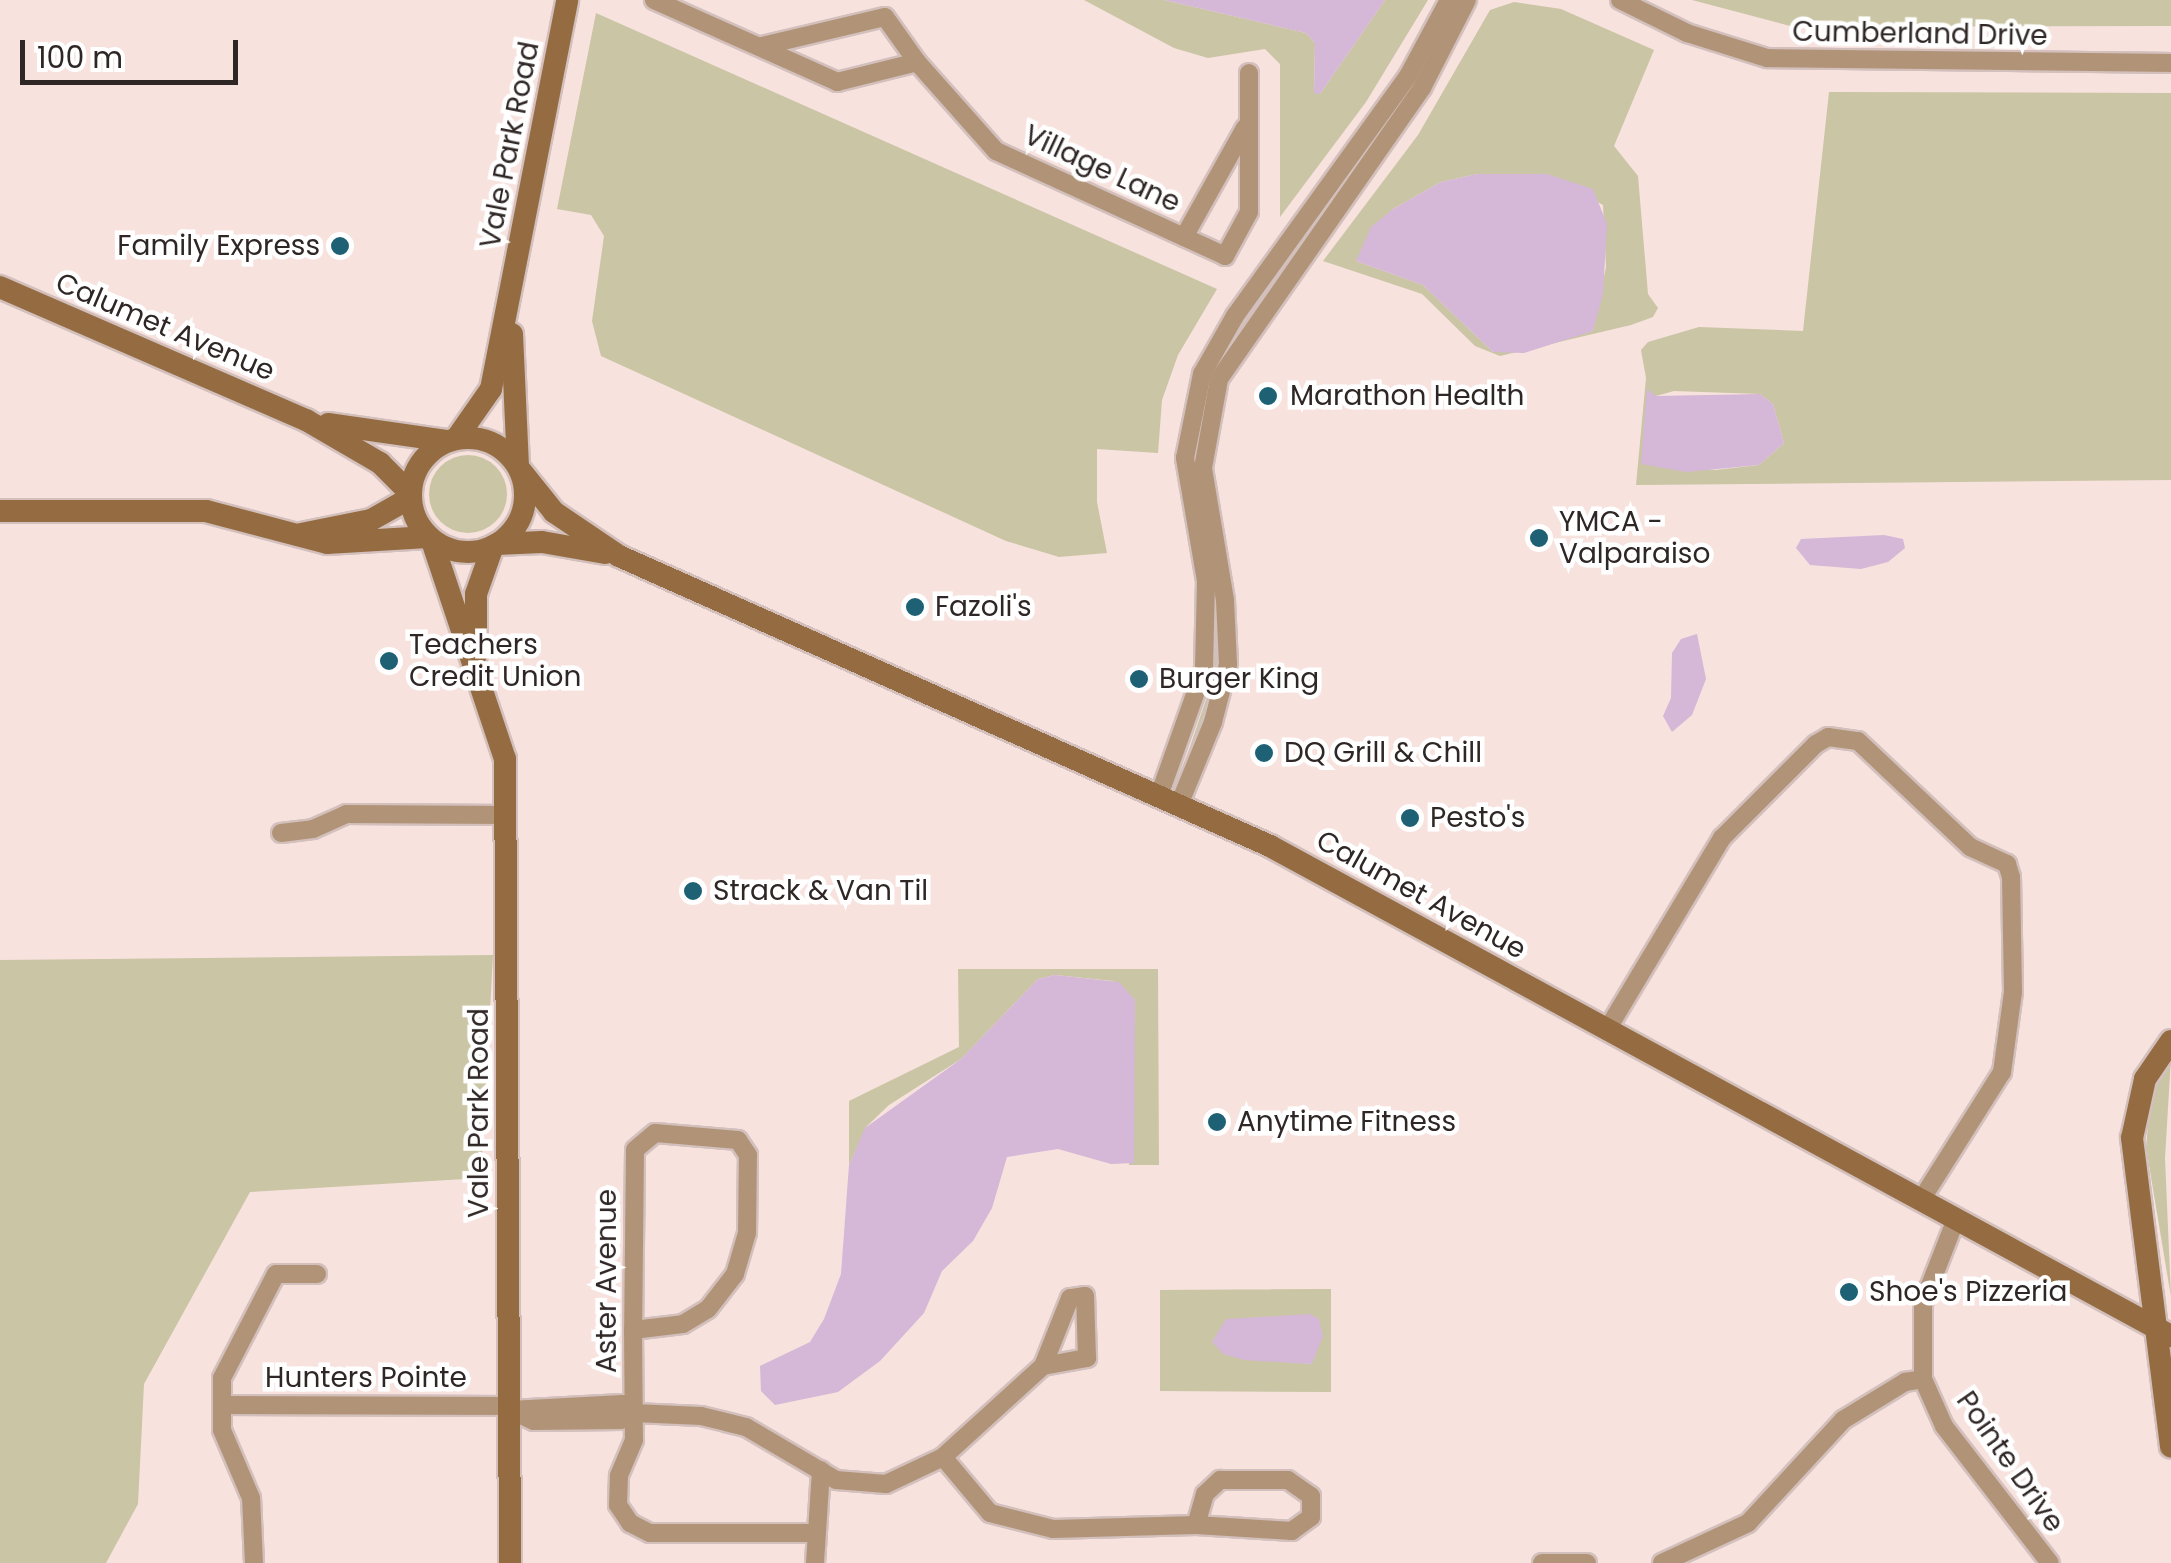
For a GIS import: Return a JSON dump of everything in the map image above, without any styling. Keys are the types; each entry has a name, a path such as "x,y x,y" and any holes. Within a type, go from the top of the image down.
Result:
{"main road":[{"name":"Vale Park Road","path":"452,440 489,394 511,302 567,0"},
{"name":"Calumet Avenue","path":"0,287 306,420 380,463 410,496"},
{"name":"Vale Park Road","path":"511,302 519,468"},
{"name":"Calumet Avenue","path":"306,420 392,438 452,440"},
{"path":"0,511 206,512 336,544 430,539 463,552 495,546 522,514 519,468 492,443 452,440 420,465 410,496 371,520 302,534"},
{"name":"Calumet Avenue","path":"519,468 554,512 619,556 1270,846 2163,1333"},
{"path":"410,496 430,539"},
{"name":"Vale Park Road","path":"430,539 500,737 507,815 510,1563"},
{"name":"Calumet Avenue","path":"495,546 542,542 619,556"},
{"name":"Vale Park Road","path":"476,668 476,594 495,546"},
{"path":"2171,1042 2144,1080 2132,1138 2163,1333 2171,1446"}],"street":[{"path":"654,0 837,82 917,62"},
{"path":"1169,800 1204,669 1206,581 1185,458 1202,374 1235,316 1408,76 1449,0"},
{"path":"1169,800 1213,722 1228,664 1225,600 1203,468 1219,380 1422,88 1467,0"},
{"name":"Cumberland Drive","path":"1620,0 1687,33 1767,58 2171,64"},
{"name":"Village Lane","path":"762,46 885,17 917,62 996,150 1225,256 1250,212 1249,73"},
{"name":"Village Lane","path":"1184,236 1247,125"},
{"path":"1607,1030 1722,838 1816,744 1828,737 1858,741 1970,848 2007,864 2011,877 2014,992 2002,1072 1921,1200"},
{"path":"281,833 312,829 346,814 507,815"},
{"name":"Aster Avenue","path":"633,1330 683,1324 708,1309 735,1274 747,1233 748,1155 738,1140 654,1133 635,1150 633,1330 634,1413 633,1444 617,1492 634,1527 650,1533 816,1532"},
{"name":"Pointe Drive","path":"1956,1219 1923,1303 1923,1379 1944,1426 2050,1563"},
{"name":"Hunters Pointe","path":"254,1563 252,1504 224,1442 222,1405 228,1357 276,1274 317,1274"},
{"name":"Hunters Pointe","path":"222,1405 510,1408 534,1421 620,1420 634,1413 701,1416 746,1428 854,1486 886,1484 943,1457 1043,1366"},
{"path":"1662,1563 1748,1524 1842,1420 1904,1382 1923,1379"},
{"path":"943,1457 990,1513 1020,1524 1292,1530 1311,1517 1311,1496 1288,1480 1220,1480 1205,1494 1196,1525"},
{"path":"815,1563 821,1470"},
{"path":"1542,1563 1587,1563"}],"shaded area":[{"path":"1084,0 1164,0 1306,33 1315,43 1314,92 1320,94 1385,0 1428,0 1366,102 1280,217 1280,64 1265,49 1208,58 1174,48"},
{"path":"1164,0 1385,0 1320,94 1314,93 1315,43 1306,33"},
{"path":"1692,0 2171,0 2171,26 1794,27"},
{"path":"1514,2 1561,9 1654,50 1614,146 1638,176 1648,294 1658,308 1653,317 1500,356 1475,346 1422,294 1323,261 1418,135 1490,10","holes":["1477,174 1547,174 1603,205 1606,267 1593,331 1493,352 1423,285 1356,261 1393,209 1441,182"]},
{"path":"596,13 1217,289 1178,355 1162,400 1158,453 1097,449 1097,502 1107,553 1059,557 1006,541 601,356 592,321 604,236 591,215 557,209"},
{"path":"1829,92 2171,93 2171,480 1636,485 1646,378 1641,350 1648,342 1699,327 1803,331","holes":["1674,391 1760,394 1773,404 1784,443 1759,465 1715,470 1652,463 1656,396"]},
{"path":"1477,174 1547,174 1593,189 1607,224 1603,294 1593,331 1524,353 1493,352 1423,285 1356,261 1371,227 1393,209 1441,182"},
{"path":"1647,389 1656,396 1760,394 1773,404 1784,443 1759,465 1686,472 1641,464"},
{"path":"460,455 476,455 501,472 507,494 501,516 490,527 476,533 460,533 435,516 429,502 429,486 446,461"},
{"path":"1884,535 1903,539 1905,548 1888,562 1861,569 1810,565 1796,548 1801,539"},
{"path":"1213,628 1221,657 1214,699 1183,767 1210,688"},
{"path":"1697,634 1706,679 1692,715 1672,732 1663,716 1671,698 1672,653 1681,639"},
{"path":"493,955 481,1178 250,1192 144,1384 138,1504 106,1563 0,1563 0,960"},
{"path":"958,969 1158,969 1159,1165 1129,1165 1135,1000 1113,981 1055,975 1038,979 961,1059 889,1105 866,1127 849,1165 849,1101 959,1047"},
{"path":"1055,975 1119,982 1135,1000 1134,1163 1111,1164 1058,1149 1007,1157 992,1208 973,1241 942,1271 924,1313 880,1361 838,1392 775,1405 761,1391 760,1366 810,1342 824,1319 841,1274 849,1165 865,1128 961,1059 1038,979"},
{"path":"2171,1058 2165,1158 2171,1297 2146,1147 2151,1095"},
{"path":"1331,1289 1331,1392 1160,1391 1160,1290","holes":["1259,1318 1299,1319 1312,1364 1223,1354"]},
{"path":"1310,1314 1319,1319 1323,1336 1312,1364 1244,1360 1223,1354 1212,1342 1226,1319"}],"place":[{"name":"Family Express","path":"340,246"},
{"name":"Marathon Health","path":"1268,396"},
{"name":"YMCA - Valparaiso","path":"1539,538"},
{"name":"Fazoli's","path":"915,607"},
{"name":"Teachers Credit Union","path":"389,661"},
{"name":"Burger King","path":"1139,679"},
{"name":"DQ Grill & Chill","path":"1264,753"},
{"name":"Pesto's","path":"1410,818"},
{"name":"Strack & Van Til","path":"693,891"},
{"name":"Anytime Fitness","path":"1217,1122"},
{"name":"Shoe's Pizzeria","path":"1849,1292"}]}
